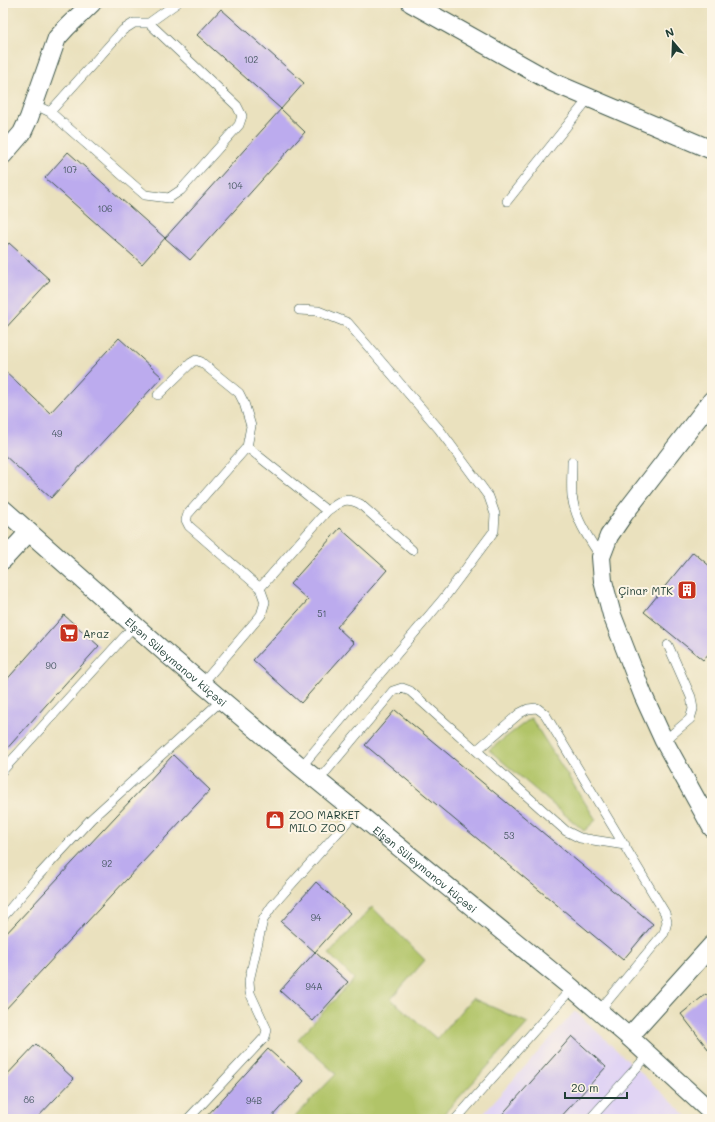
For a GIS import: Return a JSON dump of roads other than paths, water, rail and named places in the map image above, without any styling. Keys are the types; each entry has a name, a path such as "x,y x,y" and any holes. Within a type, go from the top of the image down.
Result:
{"street":[{"path":"3,155 22,133 30,118 33,104 57,38 92,3"},
{"path":"411,3 552,82 712,150"},
{"path":"712,400 624,514 609,536 601,557 604,581 612,615 643,695 664,741 706,804 712,828"},
{"name":"Elşən Süleymanov küçəsi","path":"3,509 134,626 202,684 599,1011 712,1113"},
{"path":"3,560 29,532"},
{"path":"628,1037 712,945"}],"lane":[{"path":"50,112 124,30 134,23 149,23 177,3"},
{"path":"33,104 50,112 145,195 169,198 182,190 239,125 242,116 237,106 149,23"},
{"path":"507,201 589,98"},
{"path":"299,310 318,311 348,323 439,429 489,497 495,514 494,531 444,598 301,767"},
{"path":"158,395 196,360 202,362 239,393 244,403 251,426 247,448 188,514 186,520 189,526 260,588 265,602 261,615 202,684"},
{"path":"247,448 327,511"},
{"path":"572,462 572,497 577,514 586,536 601,557"},
{"path":"260,588 327,511 344,500 352,500 360,504 412,550"},
{"path":"3,770 134,626"},
{"path":"664,741 690,718 693,709 691,697 668,645"},
{"path":"318,781 393,691 402,688 410,691 566,831 580,838 625,845"},
{"path":"3,917 37,877 91,819 222,700"},
{"path":"477,750 520,713 528,709 537,708 545,714 665,913 667,922 664,933 599,1011"},
{"path":"188,1119 265,1037 267,1030 250,992 249,981 262,920 272,906 356,812"},
{"path":"456,1119 572,988"},
{"path":"590,1119 648,1054"}],"place":[{"name":"Çinar MTK","path":"687,590"},
{"name":"Araz","path":"69,633"},
{"name":"ZOO MARKET MILO ZOO","path":"275,820"}]}
